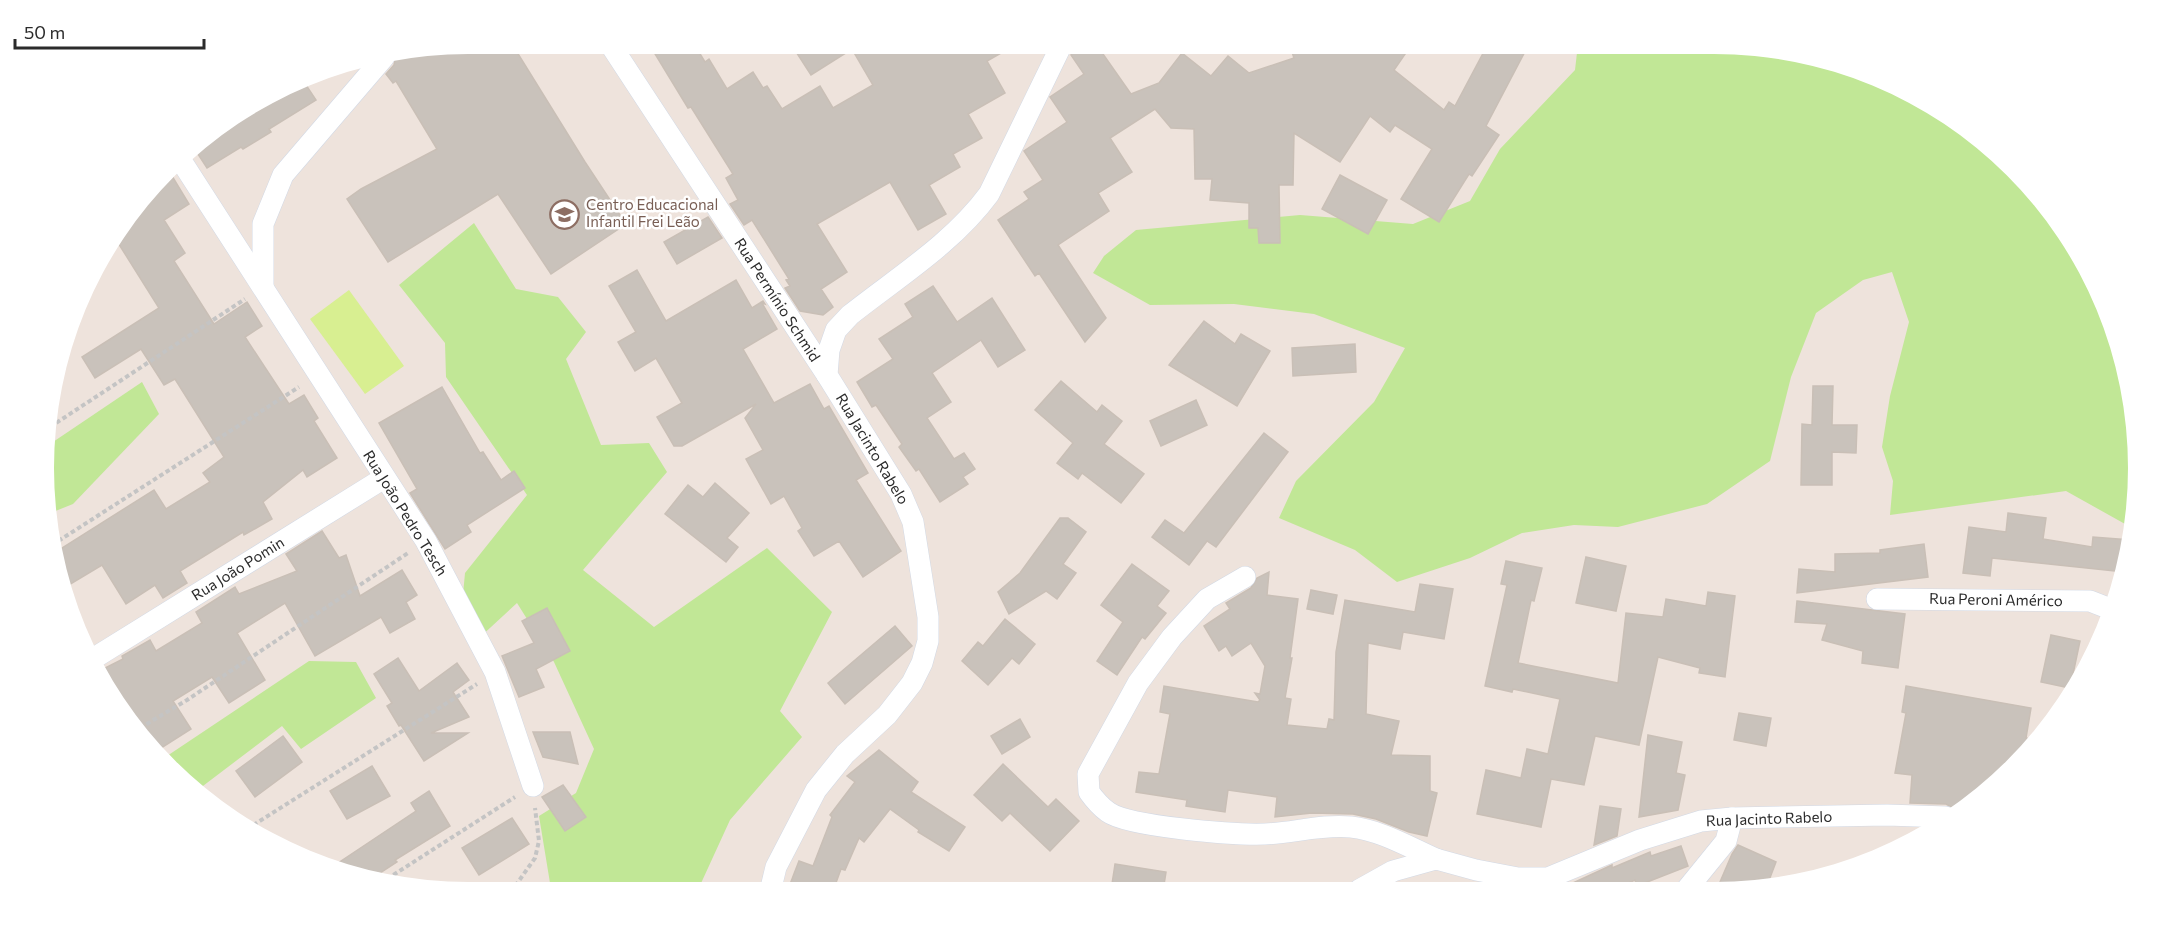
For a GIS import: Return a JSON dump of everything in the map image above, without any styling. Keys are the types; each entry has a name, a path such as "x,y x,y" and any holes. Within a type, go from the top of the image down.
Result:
{"street":[{"name":"Rua Permínio Schmid","path":"617,54 827,375"},
{"path":"827,375 829,350 836,330 850,315 953,234 973,216 989,195 1057,54"},
{"path":"264,287 263,224 283,175 378,64"},
{"name":"Rua João Pedro Tesch","path":"185,166 426,541 495,672 533,786"},
{"name":"Rua Jacinto Rabelo","path":"772,882 776,867 816,790 845,754 887,715 912,683 922,663 928,641 928,617 914,522 901,494 827,375"},
{"name":"Rua João Pomin","path":"99,655 384,478"},
{"name":"Rua Jacinto Rabelo","path":"1245,577 1207,599 1172,637 1138,683 1088,774 1089,792 1108,813 1132,821 1202,831 1264,834 1326,827 1367,829 1436,859 1518,878 1548,878 1650,837 1701,821 1732,818 1887,815 1937,817"},
{"name":"Rua Peroni Américo","path":"1876,599 2090,602 2104,607"},
{"path":"1693,882 1726,841 1732,818"},
{"path":"1373,882 1393,871 1436,859"}],"path":[{"path":"57,422 264,287"},
{"path":"61,540 318,375"},
{"path":"144,725 188,700 426,541"},
{"path":"256,824 495,672"},
{"path":"393,875 533,786 539,841 535,858 518,882"}],"green space":[{"path":"1577,54 1714,54 1795,62 1847,76 1897,97 1944,124 1987,157 2025,195 2058,238 2085,285 2106,335 2120,387 2127,441 2127,495 2124,523 2066,491 1890,515 1893,481 1882,447 1890,396 1909,322 1892,272 1863,280 1816,313 1791,377 1770,461 1707,504 1618,527 1574,525 1522,533 1470,558 1397,582 1355,550 1279,518 1296,481 1374,402 1405,348 1314,314 1234,304 1150,305 1093,273 1104,256 1136,230 1300,215 1413,224 1470,201 1500,149 1575,70"},
{"path":"474,223 516,289 558,297 586,332 566,359 601,445 649,443 667,472 583,570 654,627 767,548 832,612 780,711 802,737 730,820 702,882 550,882 539,816 576,793 594,749 554,662 517,603 478,639 461,616 465,573 527,495 446,377 445,343 399,285"},
{"path":"349,290 404,366 365,394 310,319"},
{"path":"142,382 159,414 73,504 57,511 55,441"},
{"path":"309,661 356,662 376,698 301,749 282,726 203,786 169,755"}],"building":[{"path":"518,54 626,224 551,274 498,194 388,262 347,199 361,189 437,149 396,81 393,83 386,74 395,61 441,55"},
{"path":"655,54 700,54 705,62 709,59 727,89 753,72 763,88 767,86 782,109 820,86 833,108 873,85 855,54 999,54 987,61 1005,93 968,114 982,138 953,154 960,167 929,185 946,214 918,230 890,182 817,224 847,272 821,289 833,307 823,315 800,311 785,288 790,286 786,280 789,279 752,220 744,225 730,204 738,200 726,178 733,174 691,107 688,108"},
{"path":"797,54 844,54 811,75"},
{"path":"1103,54 1131,94 1159,83 1181,54 1211,76 1228,56 1249,73 1294,58 1293,54 1405,54 1394,70 1444,110 1449,102 1455,106 1483,54 1524,54 1486,126 1499,135 1472,176 1469,174 1439,222 1401,199 1432,149 1395,125 1390,132 1370,116 1340,162 1294,133 1293,185 1279,185 1280,243 1259,243 1258,228 1249,228 1249,203 1210,200 1212,179 1195,179 1194,129 1171,128 1155,109 1110,138 1132,172 1098,193 1109,211 1058,245 1106,318 1085,342 1039,273 1035,276 998,220 1029,199 1024,192 1043,180 1024,151 1067,122 1050,97 1084,74 1071,55"},
{"path":"307,87 316,100 269,129 271,132 207,168 198,154 216,140 261,109"},
{"path":"1340,175 1387,200 1368,234 1322,209"},
{"path":"173,177 189,204 164,220 185,253 174,261 214,324 247,302 262,326 245,337 289,404 304,395 318,418 314,421 337,458 307,477 303,470 263,502 272,519 244,535 243,532 180,571 187,583 163,598 155,585 126,604 102,565 71,584 62,548 154,490 166,509 210,482 203,473 224,457 175,379 164,385 141,349 95,378 82,357 159,308 119,245 140,216"},
{"path":"708,217 722,238 677,264 664,242"},
{"path":"637,270 666,321 736,280 752,308 763,301 777,329 743,349 774,403 810,384 824,409 829,406 868,473 856,480 901,551 863,577 839,541 814,556 798,531 802,528 784,496 771,504 746,459 763,450 745,418 756,404 682,446 674,446 657,417 682,403 656,358 635,371 618,342 636,332 609,286"},
{"path":"933,286 957,322 992,298 1025,350 998,367 981,340 932,373 951,402 927,418 954,459 964,453 975,469 963,477 968,484 940,502 919,469 916,471 899,447 902,444 876,405 872,407 857,382 893,359 879,339 913,317 905,304"},
{"path":"1204,321 1235,344 1241,334 1270,351 1237,406 1169,365"},
{"path":"1355,344 1356,372 1293,376 1292,348"},
{"path":"1061,381 1097,412 1102,405 1122,421 1104,444 1144,474 1121,503 1082,473 1078,479 1057,463 1073,443 1035,410"},
{"path":"1813,386 1833,386 1832,425 1857,425 1856,453 1832,452 1832,485 1801,485 1802,424 1812,425"},
{"path":"442,387 480,453 483,452 501,480 514,471 525,488 467,525 471,532 445,549 410,493 417,489 379,423"},
{"path":"1196,400 1207,425 1161,446 1150,421"},
{"path":"1264,433 1288,452 1216,547 1207,541 1189,565 1152,537 1165,520 1184,533"},
{"path":"715,483 749,513 727,538 738,547 726,562 665,514 688,485 703,497"},
{"path":"2008,513 2046,518 2043,539 2092,547 2093,537 2121,539 2115,571 1992,558 1990,576 1963,573 1969,527 2006,532"},
{"path":"1060,518 1068,518 1086,532 1063,564 1076,573 1057,599 1046,591 1009,614 998,592 1020,573"},
{"path":"322,531 339,558 346,555 360,596 402,570 417,595 406,602 415,619 390,633 381,617 315,656 285,603 237,633 265,680 229,703 212,677 173,701 191,729 163,747 124,698 105,668 123,659 122,656 150,640 156,651 202,623 196,612 235,587 239,594 297,571 286,554"},
{"path":"1924,544 1928,577 1797,593 1799,569 1835,572 1835,554 1880,553 1880,550"},
{"path":"1586,557 1626,566 1616,611 1576,603"},
{"path":"1506,561 1542,568 1534,601 1531,600 1518,663 1618,683 1626,613 1663,617 1666,599 1706,606 1708,592 1735,596 1725,677 1699,673 1700,668 1658,657 1639,745 1595,736 1584,785 1551,779 1541,827 1477,814 1486,770 1521,778 1527,749 1548,754 1560,699 1513,689 1512,692 1485,686 1507,585 1501,584"},
{"path":"1132,564 1169,591 1157,606 1166,613 1145,639 1142,637 1117,675 1097,661 1123,622 1101,605"},
{"path":"1269,572 1267,595 1298,599 1285,698 1291,699 1287,725 1327,729 1329,719 1334,720 1336,652 1345,600 1415,612 1420,584 1453,589 1444,639 1403,632 1400,649 1368,643 1366,714 1399,721 1391,755 1430,756 1430,791 1437,793 1427,836 1353,814 1312,813 1275,817 1277,797 1228,790 1225,812 1186,806 1187,800 1136,792 1139,772 1159,774 1170,714 1160,712 1164,686 1258,702 1260,700 1255,693 1260,694 1265,666 1251,643 1232,656 1226,646 1219,651 1204,626 1230,609 1226,603 1251,588 1257,578"},
{"path":"1311,590 1337,595 1333,614 1307,609"},
{"path":"1797,601 1905,614 1898,668 1862,663 1863,651 1822,640 1827,624 1795,622"},
{"path":"547,608 570,651 536,669 544,687 519,697 502,656 534,643 522,621"},
{"path":"1005,619 1035,644 1019,664 1012,658 988,685 962,661 978,642 983,646"},
{"path":"895,626 912,646 845,704 828,683"},
{"path":"2051,635 2080,641 2073,676 2065,687 2041,682"},
{"path":"398,658 419,691 457,663 469,680 453,692 469,717 431,733 468,733 424,761 387,706 392,703 374,674"},
{"path":"1906,686 2031,708 2027,738 2007,761 1951,807 1946,804 1910,803 1912,775 1895,773 1906,713 1902,712"},
{"path":"1739,713 1771,718 1766,746 1734,740"},
{"path":"1020,719 1030,737 1002,754 991,736"},
{"path":"533,732 570,732 578,764 543,757"},
{"path":"1648,735 1682,742 1676,773 1685,775 1678,810 1639,817"},
{"path":"283,736 302,762 255,797 236,771"},
{"path":"879,750 918,782 911,792 965,827 949,851 918,832 919,830 890,809 864,842 859,838 845,870 841,869 836,882 791,882 799,861 813,866 832,817 830,815 855,782 847,776"},
{"path":"1003,764 1048,807 1056,799 1079,821 1050,851 1010,813 1002,821 974,795"},
{"path":"372,766 390,796 347,819 330,791"},
{"path":"563,785 586,817 565,831 542,797"},
{"path":"429,791 450,826 395,860 397,862 381,873 340,862 416,811 411,803"},
{"path":"1600,806 1621,809 1617,836 1594,845"},
{"path":"512,818 529,844 479,875 462,848"},
{"path":"1738,845 1776,862 1770,878 1720,882"},
{"path":"1681,846 1688,866 1647,882 1636,882 1635,880 1631,882 1575,882 1612,865 1612,868 1650,852 1651,856"},
{"path":"1115,864 1166,872 1164,882 1112,882"}],"place":[{"name":"Centro Educacional Infantil Frei Leão","path":"565,214"}]}
